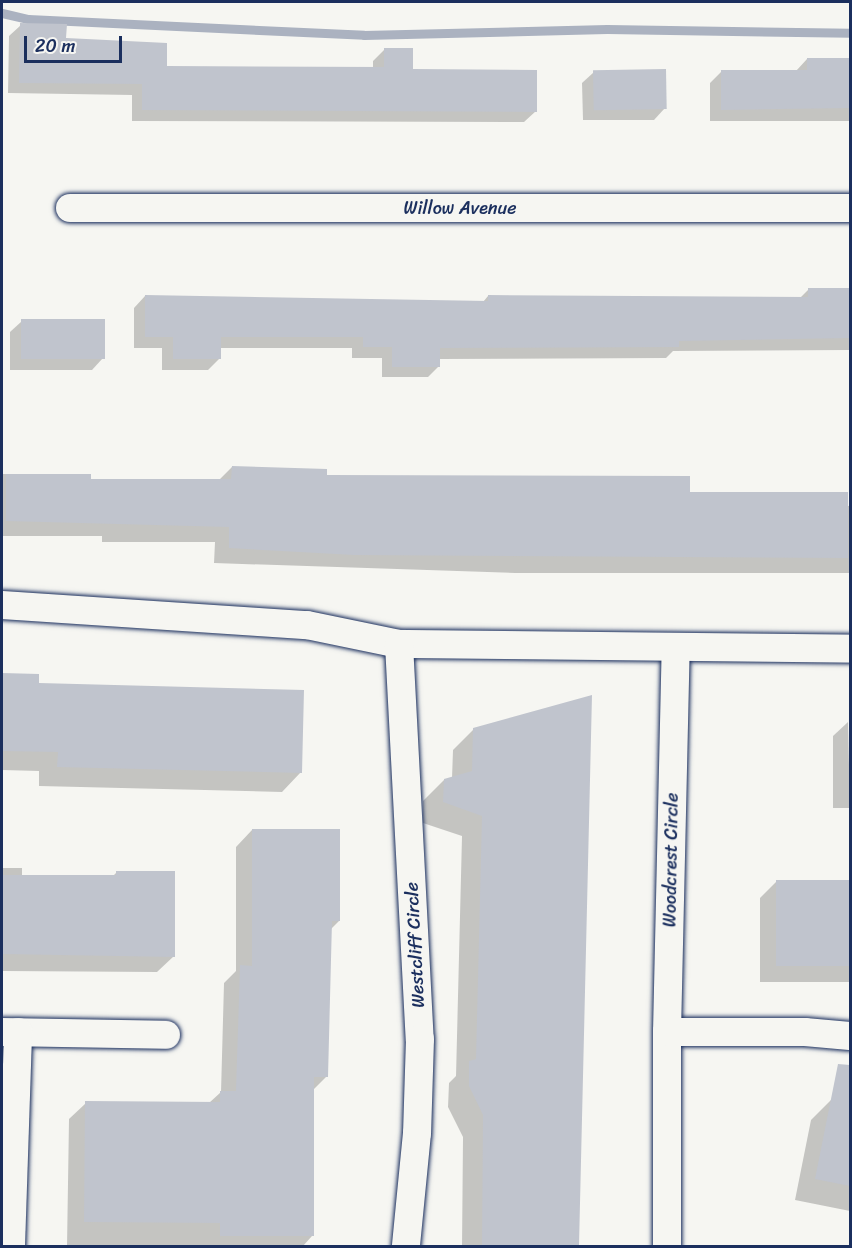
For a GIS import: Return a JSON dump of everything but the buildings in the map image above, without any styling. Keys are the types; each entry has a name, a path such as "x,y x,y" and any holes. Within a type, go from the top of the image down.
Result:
{"street":[{"name":"Willow Avenue","path":"70,208 850,208"},
{"path":"2,604 307,625 399,644 850,649"},
{"name":"Westcliff Circle","path":"399,644 420,1039 417,1132 406,1246"},
{"name":"Woodcrest Circle","path":"667,1246 667,1032 676,647"},
{"path":"11,1246 10,1032 166,1035"},
{"path":"667,1032 805,1032 850,1036"}],"waterway":[{"path":"2,13 28,19 364,35 607,29 850,33"}]}
